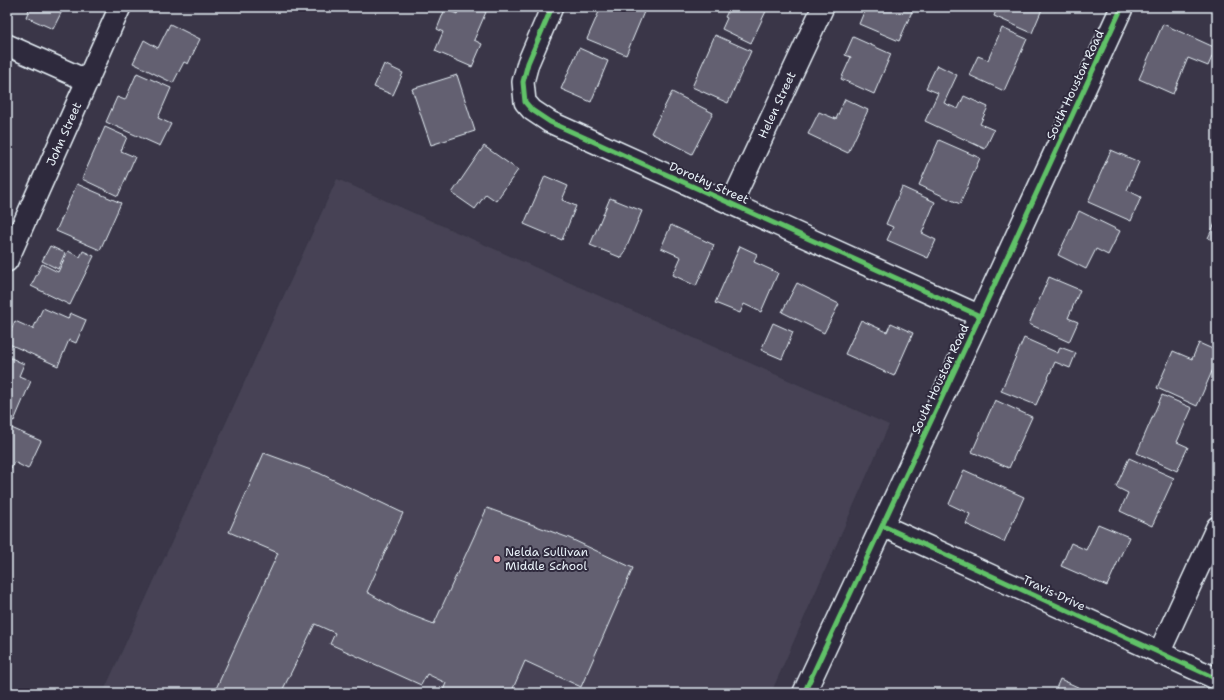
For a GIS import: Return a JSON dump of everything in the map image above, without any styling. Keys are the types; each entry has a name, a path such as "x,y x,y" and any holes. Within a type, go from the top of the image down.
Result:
{"street":[{"name":"John Street","path":"7,261 120,7"},
{"name":"Dorothy Street","path":"552,7 528,63 523,82 525,102 532,110 550,122 980,316"},
{"name":"Helen Street","path":"731,204 823,7"},
{"name":"South Houston Road","path":"804,693 883,526 1122,7"},
{"path":"7,45 88,81"},
{"name":"Travis Drive","path":"883,526 1217,679"},
{"path":"1159,653 1217,527"}],"shaded area":[{"name":"Nelda Sullivan Middle School","path":"337,179 889,425 771,693 103,693"}],"building":[{"path":"30,7 64,7 53,29 26,17"},
{"path":"460,7 474,7 486,12 474,40 482,44 472,67 435,51 443,32 437,29 445,9 457,14"},
{"path":"601,7 610,10 611,7 646,7 626,55 587,39"},
{"path":"730,7 768,7 751,43 722,29 727,18 725,17"},
{"path":"866,7 914,7 899,41 859,24"},
{"path":"997,7 1043,7 1032,33 994,16"},
{"path":"170,24 200,39 188,64 184,62 173,83 133,63 144,40 158,48"},
{"path":"1163,24 1216,48 1208,66 1188,58 1173,94 1139,79"},
{"path":"1002,28 1027,39 1004,91 969,75 978,56 988,60"},
{"path":"715,35 751,51 728,103 692,87"},
{"path":"853,37 891,54 874,94 841,79 851,57 845,55"},
{"path":"579,48 608,61 591,102 561,89"},
{"path":"384,64 403,73 393,95 374,87"},
{"path":"937,65 957,75 944,103 958,109 964,96 988,107 980,124 994,130 985,149 925,121 938,93 926,88"},
{"path":"137,73 171,88 158,118 171,124 160,146 106,122 117,97 125,100"},
{"path":"457,75 475,131 431,145 412,89"},
{"path":"672,92 713,113 692,154 651,133"},
{"path":"845,99 868,110 848,153 808,134 819,112 836,119"},
{"path":"7,123 11,124 7,133"},
{"path":"105,127 127,137 121,151 135,157 118,196 82,179"},
{"path":"939,140 980,158 960,204 919,185"},
{"path":"484,146 518,170 496,201 486,194 475,209 452,193"},
{"path":"1111,150 1139,162 1127,190 1141,197 1131,221 1088,202"},
{"path":"545,176 568,186 562,200 576,206 562,240 524,224"},
{"path":"77,184 121,203 100,250 56,231"},
{"path":"902,187 935,202 922,233 936,240 928,258 887,240 893,227 886,224"},
{"path":"610,198 642,211 622,258 590,245"},
{"path":"1079,211 1120,231 1108,255 1096,249 1086,269 1058,255"},
{"path":"1217,219 1217,242 1208,238"},
{"path":"671,225 714,245 696,286 673,275 681,257 661,248"},
{"path":"50,246 65,253 58,269 42,261"},
{"path":"740,246 757,254 754,262 778,273 761,312 744,304 740,313 715,303"},
{"path":"68,251 80,257 83,251 94,256 70,305 31,286 42,264 58,272"},
{"path":"1049,277 1080,290 1068,318 1078,322 1069,342 1029,324"},
{"path":"797,283 839,304 824,333 782,312"},
{"path":"43,308 68,319 70,313 86,320 76,343 69,340 58,366 7,343 15,321 33,329"},
{"path":"861,320 887,332 891,323 913,333 894,376 845,354"},
{"path":"773,323 793,332 782,359 761,350"},
{"path":"1024,338 1058,353 1060,347 1076,353 1070,368 1055,362 1036,405 1001,391"},
{"path":"1199,343 1217,351 1217,360 1197,406 1157,388 1173,351 1192,359"},
{"path":"7,356 24,364 19,376 31,381 14,421 7,418"},
{"path":"1162,395 1192,408 1177,442 1188,447 1177,471 1137,453"},
{"path":"995,400 1032,417 1009,468 972,452"},
{"path":"7,426 41,441 28,469 14,462 7,477"},
{"path":"264,453 319,473 403,513 367,592 400,611 434,624 487,508 569,538 633,568 581,687 525,661 511,693 442,693 446,683 427,674 421,685 330,644 335,633 315,624 281,693 214,693 278,553 229,532"},
{"path":"1129,458 1174,478 1152,526 1120,511 1128,493 1116,487"},
{"path":"964,470 1024,497 1004,542 966,524 970,514 949,504"},
{"path":"1098,524 1129,537 1107,586 1061,566 1071,543 1086,550"},
{"path":"1060,679 1091,693 1054,693"}],"cycle path":[{"path":"552,7 528,63 523,82 525,102 532,110 550,122 980,316"},
{"path":"804,693 1122,7"},
{"path":"883,526 1217,679"}],"place":[{"name":"Nelda Sullivan Middle School","path":"497,559"}]}
